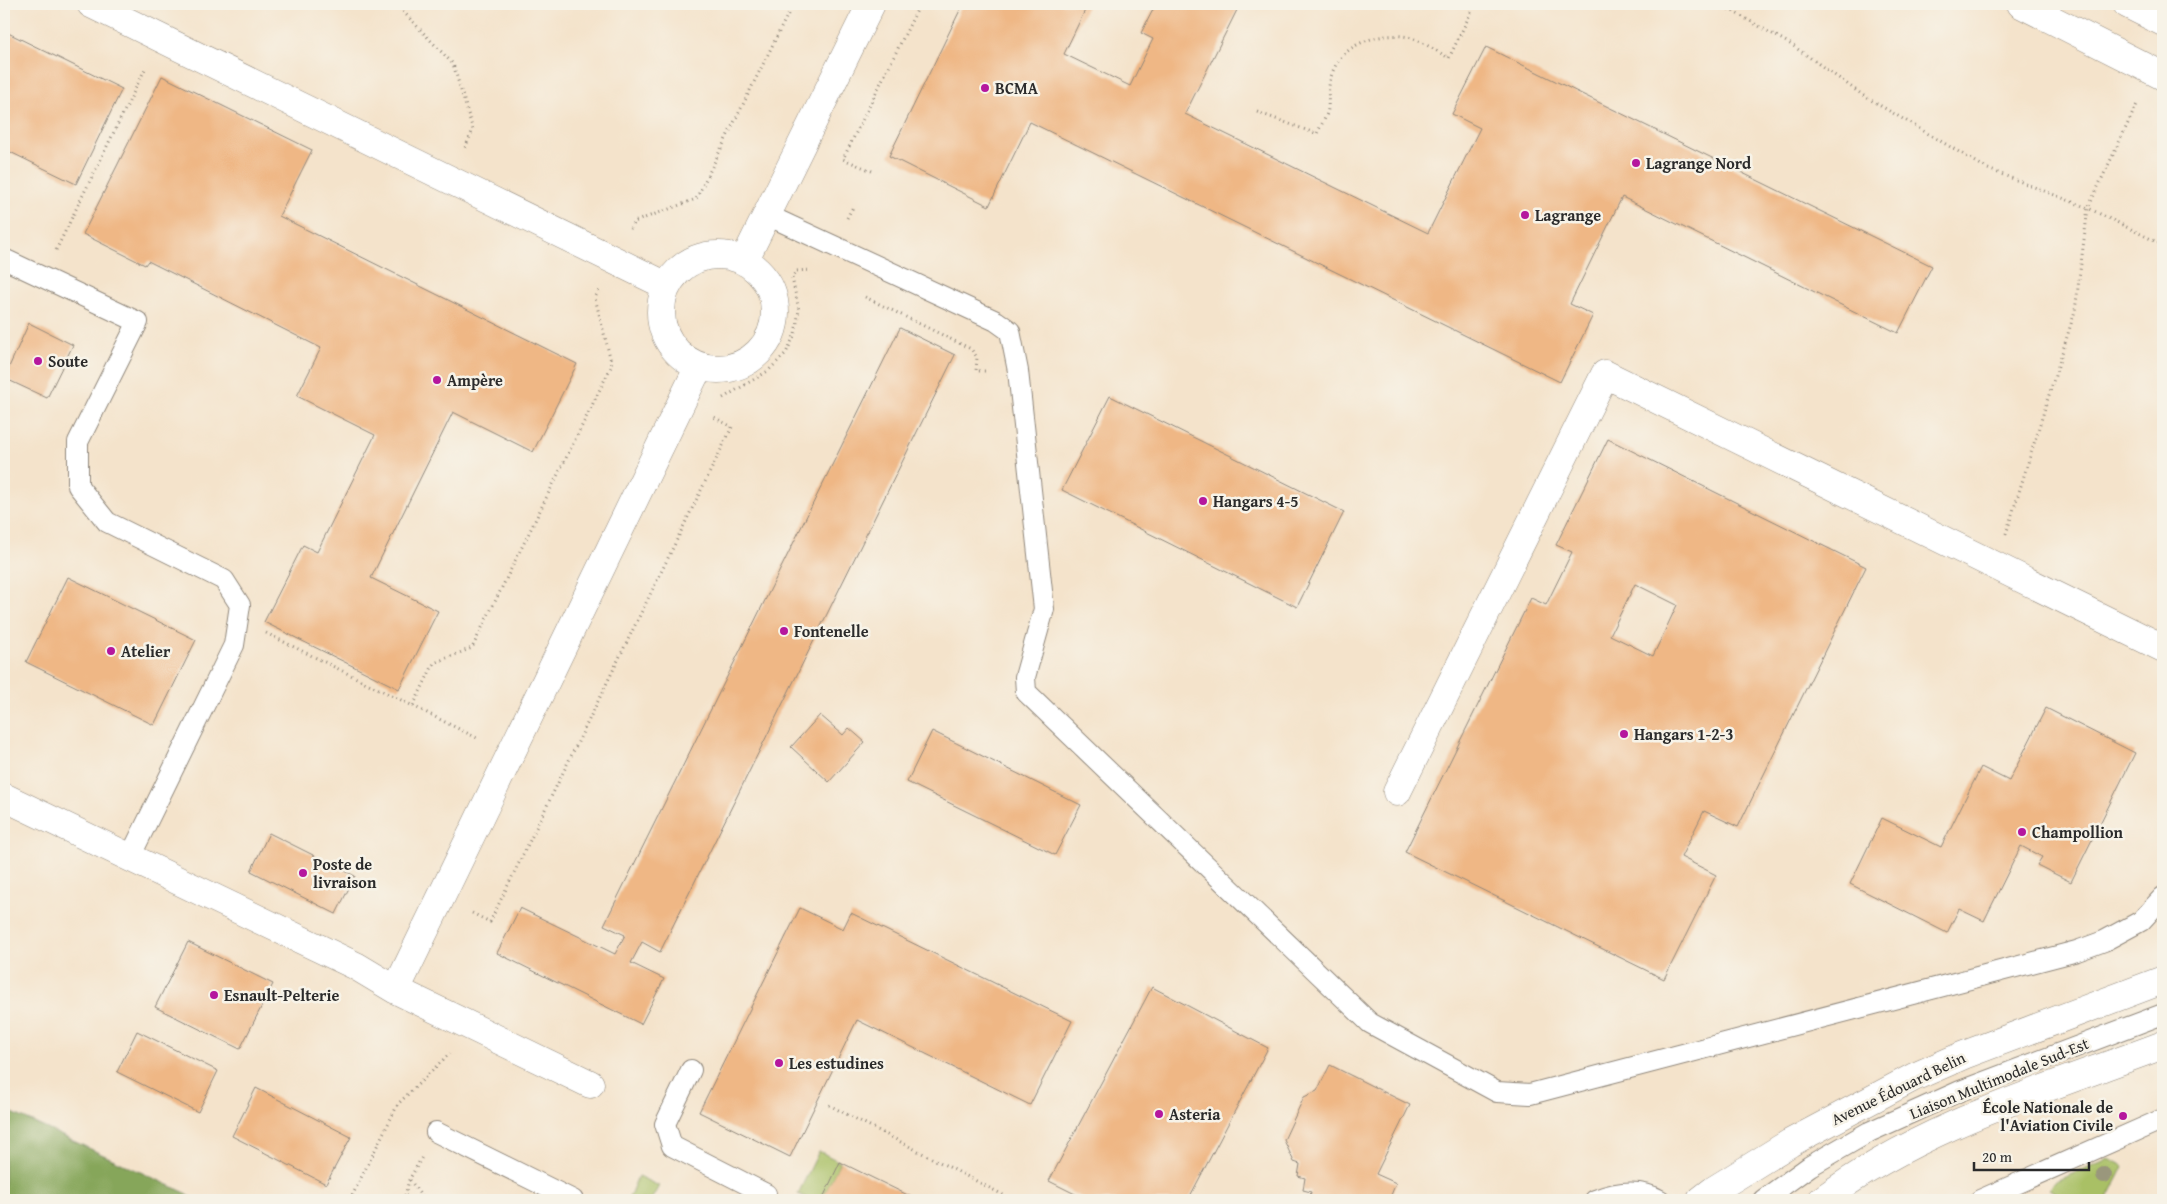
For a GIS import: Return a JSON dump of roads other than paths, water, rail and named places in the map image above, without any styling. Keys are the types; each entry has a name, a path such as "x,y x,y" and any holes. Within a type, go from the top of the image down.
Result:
{"street":[{"path":"91,4 666,286"},
{"path":"744,261 871,4"},
{"path":"2021,4 2158,73"},
{"path":"2127,4 2163,22"},
{"path":"709,255 727,255 744,261 760,272 770,288 775,306 774,325 766,343 753,357 737,366 718,369 699,366 682,357 669,342 662,324 660,305 666,286 677,271 692,261 709,255"},
{"path":"396,990 699,366"},
{"path":"1397,792 1605,374 2163,648"},
{"path":"4,797 356,966 396,990 590,1084"},
{"name":"Avenue Édouard Belin","path":"1701,1200 1790,1143 1914,1077 1964,1055 2163,980"},
{"path":"1822,1200 1843,1184 1916,1142 1962,1122 2163,1045"}],"lane":[{"path":"767,215 996,321 1010,331 1018,371 1044,609 1024,677 1026,692 1370,1022 1497,1092 1530,1094 2077,951 2104,941 2141,921 2163,897"},
{"path":"4,260 138,322 78,442 78,486 107,522 224,580 240,605 234,645 128,858"},
{"name":"Liaison Multimodale Sud-Est","path":"1763,1200 1810,1166 1869,1132 1960,1091 2163,1014"},
{"path":"691,1070 665,1124 672,1146 766,1194 766,1200"},
{"path":"1980,1200 2163,1119"},
{"path":"436,1132 573,1200"},
{"path":"1594,1200 1610,1194 1634,1192 1660,1200"}],"place":[{"name":"BCMA","path":"985,88"},
{"name":"Lagrange Nord","path":"1636,163"},
{"name":"Lagrange","path":"1525,215"},
{"name":"Soute","path":"38,361"},
{"name":"Ampère","path":"437,380"},
{"name":"Hangars 4-5","path":"1203,501"},
{"name":"Fontenelle","path":"784,631"},
{"name":"Atelier","path":"111,651"},
{"name":"Hangars 1-2-3","path":"1624,734"},
{"name":"Champollion","path":"2022,832"},
{"name":"Poste de livraison","path":"303,873"},
{"name":"Esnault-Pelterie","path":"214,995"},
{"name":"Les estudines","path":"779,1063"},
{"name":"Asteria","path":"1159,1114"},
{"name":"École Nationale de l'Aviation Civile","path":"2123,1116"}]}
